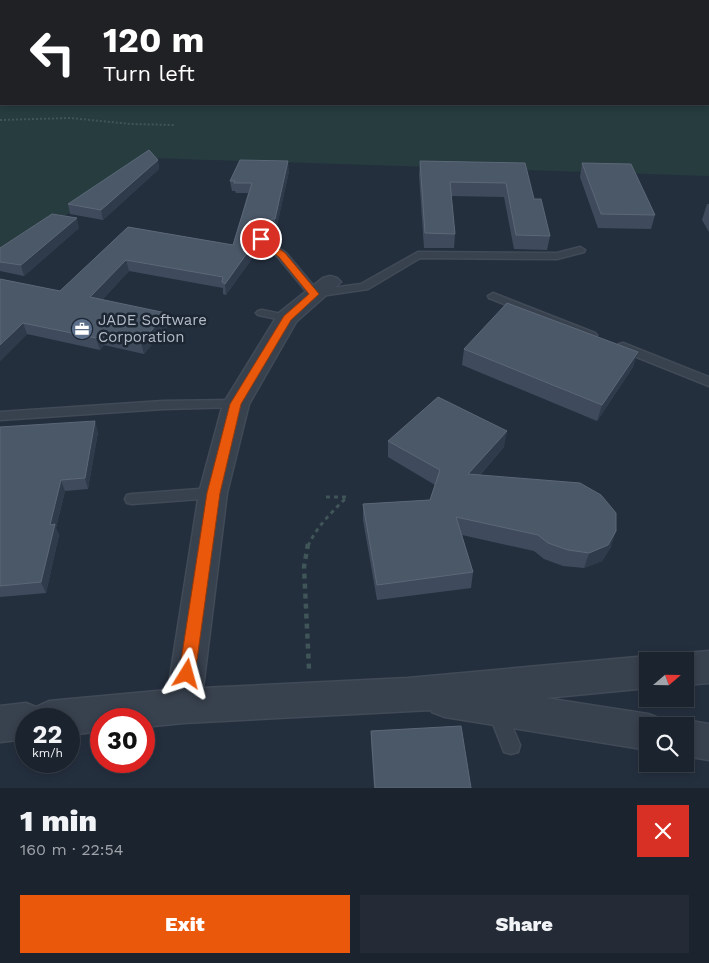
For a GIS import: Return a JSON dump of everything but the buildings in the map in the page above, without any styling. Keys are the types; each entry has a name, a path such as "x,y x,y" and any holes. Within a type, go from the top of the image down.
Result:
{"street":[{"path":"183,706 213,493 236,404 274,316 322,288"},
{"path":"694,668 709,667"},
{"path":"80,716 183,706 408,695 639,673"},
{"path":"408,695 639,731"},
{"path":"0,724 15,722"},
{"path":"694,740 709,742"}],"lane":[{"path":"261,239 322,288 364,288 418,256 430,254 487,251 557,256 580,250"},
{"path":"493,296 709,382"},
{"path":"0,416 163,405 236,404"},
{"path":"132,499 213,493"},
{"path":"497,708 510,745"}],"path":[{"path":"0,120 70,118 131,124 175,125"},
{"path":"311,700 304,567 306,549 318,528 347,497 322,497"}],"green space":[{"path":"0,105 709,105 709,176 150,158 0,260"}],"place":[{"name":"JADE Software Corporation","path":"82,329"}],"route":[{"path":"187,674 213,493 236,404 287,318 314,294 282,255 261,239"}]}
